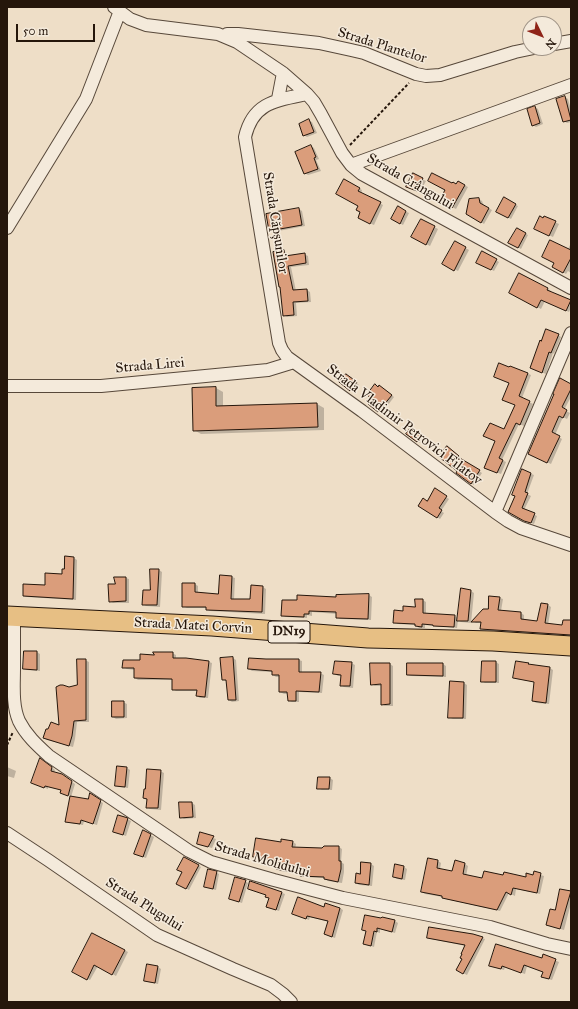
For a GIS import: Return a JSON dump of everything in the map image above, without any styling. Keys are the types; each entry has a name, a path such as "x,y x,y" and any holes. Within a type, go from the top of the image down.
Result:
{"main road":[{"name":"Strada Matei Corvin","path":"10,616 212,626 368,638 493,641 571,646"}],"street":[{"name":"Strada Crângului","path":"117,9 130,19 146,25 218,34 237,42 283,73 307,94 314,102 342,154 362,174 571,288"},
{"path":"7,228 86,99 117,9"},
{"name":"Strada Plantelor","path":"218,34 238,34 319,43 364,54 416,74 426,76 440,75 522,51"},
{"path":"283,73 278,99 307,94"},
{"path":"351,164 571,85"},
{"name":"Strada Căpșunilor","path":"278,99 269,103 256,113 248,125 245,137 279,343 287,357 294,362"},
{"path":"495,512 571,333"},
{"name":"Strada Lirei","path":"7,386 101,386 268,370 294,362"},
{"name":"Strada Vladimir Petrovici Filatov","path":"294,362 362,410 508,521 521,528 571,545"},
{"name":"Strada Molidului","path":"10,616 13,688 19,720 26,732 49,756 189,851 211,862 343,898 490,926 547,944 571,949"},
{"name":"Strada Plugului","path":"7,833 157,935 271,985 291,1002"}],"path":[{"path":"342,154 416,74"}],"building":[{"path":"565,96 571,120 563,122 556,99"},
{"path":"535,106 540,123 532,126 527,109"},
{"path":"309,119 314,132 303,136 299,124"},
{"path":"311,145 316,157 314,158 318,169 304,174 295,152"},
{"path":"413,173 423,178 417,191 406,187"},
{"path":"432,173 452,183 453,182 456,184 458,181 465,185 452,208 439,201 445,190 428,181"},
{"path":"344,179 360,188 358,191 381,202 370,224 358,218 360,212 356,210 358,206 336,194"},
{"path":"504,197 516,204 508,218 496,212"},
{"path":"479,198 480,203 489,208 481,223 466,214 469,199"},
{"path":"398,206 406,211 400,224 391,219"},
{"path":"299,208 302,225 269,231 266,214"},
{"path":"540,216 556,221 549,236 534,229"},
{"path":"421,219 435,226 426,245 411,237"},
{"path":"517,228 526,233 518,248 508,243"},
{"path":"550,240 571,250 571,258 563,273 552,267 554,263 542,257"},
{"path":"455,241 466,247 454,271 442,264"},
{"path":"284,250 285,256 305,253 306,263 288,266 293,290 307,289 308,301 293,302 294,315 283,316 280,287 273,252"},
{"path":"482,251 497,259 491,270 476,263"},
{"path":"519,273 548,288 547,290 571,300 566,311 541,300 537,308 509,293"},
{"path":"546,329 559,334 551,353 549,352 542,373 530,368 540,340 541,341"},
{"path":"499,363 528,373 519,396 530,401 520,425 516,423 499,458 503,460 497,473 484,468 495,441 483,436 490,423 504,429 515,405 502,400 509,383 494,377"},
{"path":"346,374 357,382 350,391 339,382"},
{"path":"560,378 571,384 571,389 562,407 567,410 563,418 559,416 552,432 560,436 547,463 528,454"},
{"path":"375,384 378,387 379,385 392,395 378,412 368,404 372,399 367,395"},
{"path":"216,387 216,406 317,403 318,427 193,431 192,388"},
{"path":"411,427 422,435 417,442 406,434"},
{"path":"447,446 459,456 458,457 480,470 471,484 456,473 457,471 439,457"},
{"path":"522,469 531,473 525,492 528,493 522,508 535,513 531,523 524,521 508,512 515,496 512,495"},
{"path":"435,488 447,496 439,508 442,510 437,518 418,506 423,498 427,501"},
{"path":"65,556 74,557 73,599 23,596 23,584 45,585 45,573 62,574"},
{"path":"150,569 159,569 157,605 142,605 143,590 150,590"},
{"path":"220,575 232,576 231,599 250,599 251,585 263,586 262,612 206,610 206,607 182,607 182,583 195,583 195,592 218,594"},
{"path":"114,577 126,577 126,601 109,602 108,584 115,584"},
{"path":"461,588 471,590 468,621 457,621"},
{"path":"369,594 368,619 336,618 336,612 309,611 309,614 304,614 304,617 281,616 282,600 297,600 297,595 336,597 336,595"},
{"path":"489,596 500,597 498,610 521,612 521,619 537,621 541,603 548,604 545,623 562,625 563,620 571,620 571,635 480,629 481,622 471,622 483,609 488,609"},
{"path":"415,599 423,599 423,613 455,615 454,627 422,624 422,627 415,626 415,624 393,623 394,610 403,611 403,606 415,607"},
{"path":"24,651 37,651 37,670 23,669"},
{"path":"153,652 173,652 173,658 209,661 205,697 196,696 197,690 172,690 172,679 134,678 134,668 122,668 123,660 140,660 140,654 154,655"},
{"path":"233,657 236,700 228,700 226,680 222,680 220,658"},
{"path":"249,658 299,659 299,672 321,672 319,692 296,691 296,701 288,701 287,692 279,692 279,675 272,675 272,671 248,669"},
{"path":"77,659 86,659 86,720 74,721 69,746 43,738 46,729 48,729 51,722 59,725 56,687 60,685 69,687 77,685"},
{"path":"335,661 352,662 350,686 340,686 341,675 333,674"},
{"path":"482,661 496,661 496,682 481,682"},
{"path":"516,661 550,667 546,703 532,701 534,682 513,678"},
{"path":"370,663 390,663 390,704 381,705 381,684 371,685"},
{"path":"407,663 443,663 443,676 407,675"},
{"path":"450,681 464,682 463,718 448,718"},
{"path":"112,701 124,701 124,717 112,717"},
{"path":"40,758 52,767 51,771 62,774 72,781 68,796 60,793 61,790 45,786 44,788 31,783"},
{"path":"117,766 127,767 125,787 115,786"},
{"path":"147,769 161,770 158,808 146,808 147,799 143,798"},
{"path":"318,777 330,777 329,789 317,789"},
{"path":"90,793 101,800 93,824 81,820 80,824 65,822 70,796 88,799"},
{"path":"179,802 192,802 193,817 180,818"},
{"path":"118,815 128,818 123,835 113,832"},
{"path":"143,830 151,834 143,857 134,854"},
{"path":"200,832 214,836 208,847 197,844"},
{"path":"256,838 281,842 281,839 293,841 292,847 322,848 324,846 339,846 339,861 341,861 341,869 338,882 324,879 324,877 300,876 300,874 276,869 277,861 253,857"},
{"path":"184,857 199,865 186,889 176,884 182,872 177,870"},
{"path":"428,858 438,860 437,868 452,871 455,860 465,863 463,874 482,878 484,871 503,875 504,872 526,877 526,873 533,875 534,871 541,873 537,893 513,888 511,895 506,892 497,910 421,892"},
{"path":"361,862 371,863 369,885 355,883 356,873 360,874"},
{"path":"395,864 404,866 402,879 393,877"},
{"path":"208,869 217,871 213,889 204,887"},
{"path":"235,877 246,880 239,902 229,899"},
{"path":"250,881 282,892 276,910 266,907 269,898 265,897 266,895 248,889"},
{"path":"560,889 571,891 560,929 546,925 550,909 555,910"},
{"path":"298,897 324,907 325,903 340,908 332,937 324,934 328,921 307,916 306,919 292,914"},
{"path":"365,915 395,920 392,932 377,928 377,932 374,931 371,946 363,944 366,931 362,930"},
{"path":"429,927 483,937 463,974 456,970 462,959 460,958 465,945 427,938"},
{"path":"92,933 125,950 112,975 94,965 87,980 72,972"},
{"path":"496,944 542,958 543,954 556,959 549,979 541,977 543,972 524,965 521,973 502,966 501,969 489,966"},
{"path":"147,964 158,966 155,983 144,981"}]}
